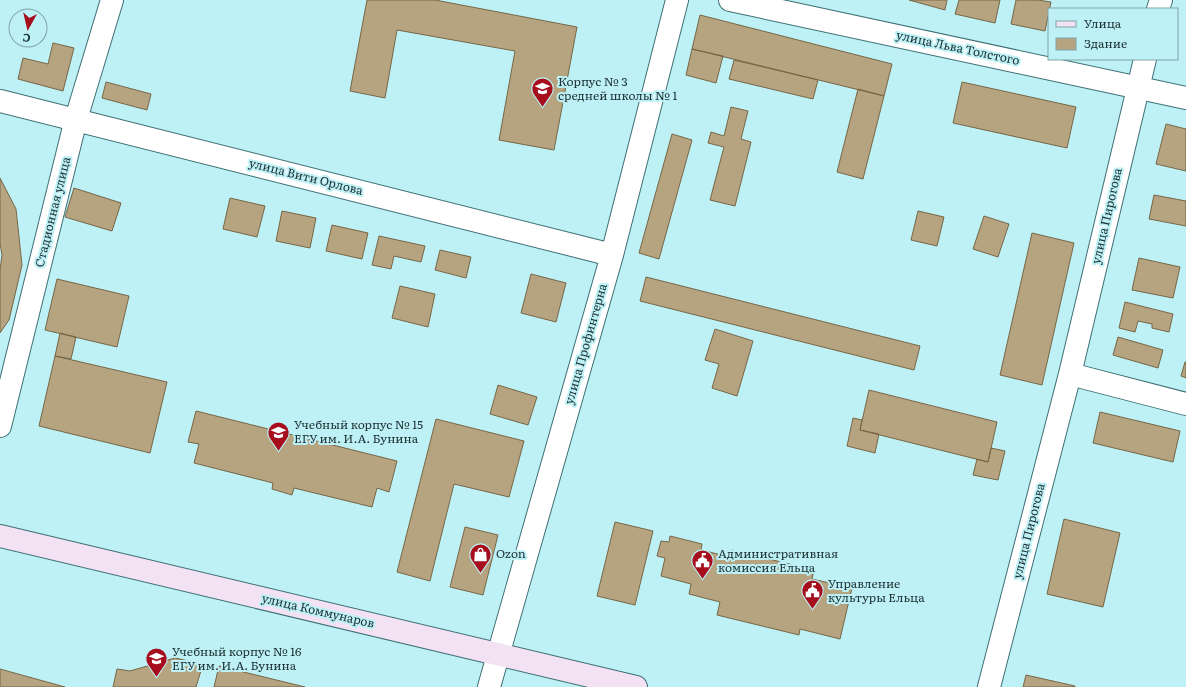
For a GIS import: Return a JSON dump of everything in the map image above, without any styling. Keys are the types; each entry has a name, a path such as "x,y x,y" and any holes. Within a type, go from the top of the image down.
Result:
{"main road":[{"name":"улица Коммунаров","path":"0,536 498,653 636,687"}],"street":[{"name":"Стадионная улица","path":"0,426 76,119 112,0"},
{"name":"улица Профинтерна","path":"490,687 498,653 612,254 676,0"},
{"name":"улица Льва Толстого","path":"730,0 1137,86 1186,98"},
{"name":"улица Пирогова","path":"989,687 1070,374 1137,86 1145,60"},
{"name":"улица Вити Орлова","path":"0,101 612,254"},
{"path":"1070,374 1186,404"}],"building":[{"path":"367,0 435,0 577,27 554,150 499,140 515,51 397,30 385,98 350,91"},
{"path":"909,0 947,0 945,10"},
{"path":"959,0 1000,0 995,23 955,14"},
{"path":"1016,0 1038,0 1051,2 1050,8 1048,8 1045,31 1011,24"},
{"path":"700,15 892,64 884,96 692,49"},
{"path":"53,43 74,48 63,91 18,79 23,58 48,64"},
{"path":"692,49 723,56 716,83 686,75"},
{"path":"734,60 818,80 813,99 729,79"},
{"path":"106,82 151,94 147,110 102,98"},
{"path":"962,82 1076,107 1067,148 953,123"},
{"path":"858,89 884,96 863,179 837,172"},
{"path":"731,107 748,111 741,139 751,142 735,206 710,200 724,147 708,143 711,132 724,136"},
{"path":"1166,124 1186,129 1186,171 1156,164"},
{"path":"672,134 692,140 659,259 639,253"},
{"path":"0,178 16,209 22,265 9,320 0,333 0,270 2,255 0,243"},
{"path":"74,188 121,203 112,231 65,217"},
{"path":"1154,195 1186,201 1186,226 1149,219"},
{"path":"230,198 265,206 257,237 223,229"},
{"path":"282,211 316,218 310,248 276,241"},
{"path":"918,211 944,217 937,246 911,240"},
{"path":"984,216 1009,224 998,257 973,249"},
{"path":"332,225 368,233 362,259 326,251"},
{"path":"1032,233 1074,243 1042,385 1000,375"},
{"path":"379,236 425,246 421,262 394,256 391,269 372,265"},
{"path":"440,250 471,257 466,278 435,270"},
{"path":"1139,258 1180,267 1173,298 1132,290"},
{"path":"531,274 566,283 556,322 521,313"},
{"path":"646,277 920,346 914,370 640,301"},
{"path":"57,279 129,296 117,347 45,330"},
{"path":"400,286 435,294 428,327 392,318"},
{"path":"1125,302 1173,314 1169,332 1152,328 1152,324 1138,321 1135,332 1119,328"},
{"path":"715,329 753,341 737,396 712,388 719,364 705,360"},
{"path":"60,333 76,337 71,359 55,356"},
{"path":"1118,337 1163,350 1158,368 1113,355"},
{"path":"55,356 167,382 150,453 39,426"},
{"path":"1186,362 1186,378 1181,376"},
{"path":"498,385 537,397 528,425 490,414"},
{"path":"869,390 997,422 988,462 860,430"},
{"name":"Учебный корпус № 15 ЕГУ им. И.А. Бунина","path":"196,411 397,461 389,492 377,488 372,507 294,488 292,495 272,489 273,483 194,463 199,444 188,442"},
{"path":"1100,412 1180,431 1173,462 1093,443"},
{"path":"853,418 862,420 860,430 879,434 875,453 847,446"},
{"path":"436,419 524,441 509,497 454,484 430,581 397,572"},
{"path":"991,448 1005,451 998,480 973,475 977,459 988,462"},
{"path":"1064,519 1120,533 1103,607 1047,594"},
{"path":"615,522 653,531 635,605 597,596"},
{"path":"465,527 498,535 483,595 450,587"},
{"path":"670,536 702,544 701,550 730,557 732,550 814,570 812,579 852,588 840,639 800,629 799,635 717,615 720,602 689,594 691,584 661,576 665,558 657,556 661,541 669,542"},
{"name":"Учебный корпус № 16 ЕГУ им. И.А. Бунина","path":"175,658 203,664 196,687 113,687 117,669 130,671"},
{"path":"219,666 305,687 214,687"},
{"path":"0,669 65,687 0,687"},
{"path":"1026,675 1075,686 1075,687 1023,687"}],"place":[{"name":"Корпус № 3 средней школы № 1","path":"542,108"},
{"name":"Учебный корпус № 15 ЕГУ им. И.А. Бунина","path":"279,452"},
{"name":"Ozon","path":"480,574"},
{"name":"Административная комиссия Ельца","path":"702,580"},
{"name":"Управление культуры Ельца","path":"813,610"},
{"name":"Учебный корпус № 16 ЕГУ им. И.А. Бунина","path":"157,678"}]}
